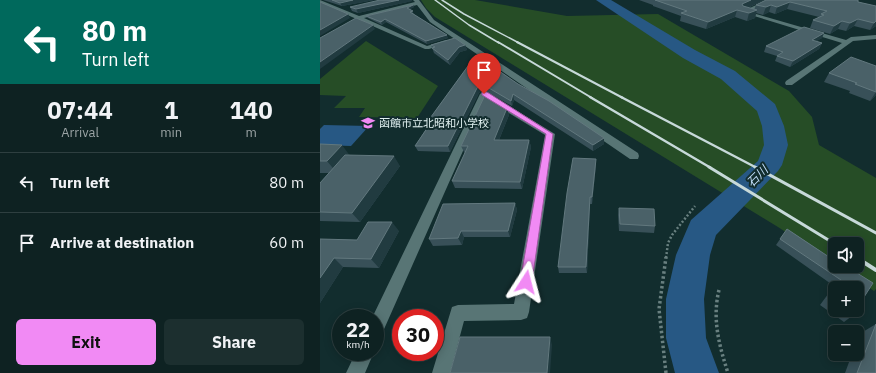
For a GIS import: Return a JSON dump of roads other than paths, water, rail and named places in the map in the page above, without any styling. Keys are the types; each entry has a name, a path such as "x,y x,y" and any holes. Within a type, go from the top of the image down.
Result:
{"street":[{"path":"320,0 427,48 458,38"},
{"path":"772,0 744,12 847,42"},
{"path":"374,31 355,23 349,23 359,17 417,2 432,21 634,156"},
{"path":"342,10 350,8"},
{"path":"788,82 851,39 876,37"},
{"path":"384,311 484,94 550,134 521,312 458,313 441,373"},
{"path":"355,373 361,361"}],"water":[{"path":"324,125 369,126 351,146 320,145 320,129"}],"waterway":[{"name":"石川","path":"602,0 689,54 728,75 767,109 773,126 776,145 769,165 702,229 693,255 685,299 686,338 697,373"}],"railway":[{"path":"435,0 469,25 499,43"},
{"path":"442,0 464,14 519,43"},
{"path":"498,42 592,98"},
{"path":"517,42 623,98"},
{"path":"590,97 711,168"},
{"path":"621,97 757,168"},
{"path":"709,167 828,240"},
{"path":"755,167 876,233"},
{"path":"864,262 876,270"}],"place":[{"name":"函館市立北昭和小学校","path":"368,123"}]}
